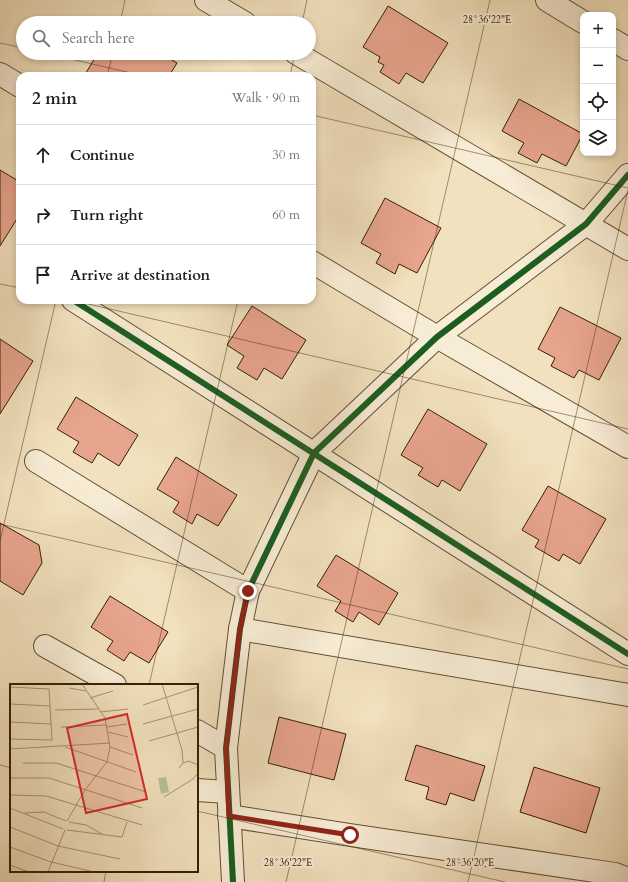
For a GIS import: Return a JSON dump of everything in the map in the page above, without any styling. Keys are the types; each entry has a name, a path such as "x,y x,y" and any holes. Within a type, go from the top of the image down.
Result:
{"street":[{"path":"206,0 233,16"},
{"path":"547,0 580,20"},
{"path":"616,42 628,49"},
{"path":"308,60 628,249"},
{"path":"0,74 16,84"},
{"path":"233,882 226,748 240,629 248,591 314,453 437,337 586,224 628,175"},
{"path":"316,264 437,337 628,447"},
{"path":"79,304 628,654"},
{"path":"36,462 248,591"},
{"path":"240,629 628,695"},
{"path":"46,646 113,684"},
{"path":"198,732 226,748"},
{"path":"198,790 228,792"},
{"path":"229,816 358,837 615,874 628,879"}],"building":[{"path":"388,6 448,43 423,83 406,73 399,84 380,72 384,65 378,62 380,57 363,47"},
{"path":"94,60 172,60 177,63 171,72 86,72"},
{"path":"519,99 580,132 580,140 566,166 542,154 537,163 518,153 524,143 502,131"},
{"path":"0,170 16,180 16,220 0,246"},
{"path":"385,198 441,228 417,273 399,264 395,274 376,263 381,254 361,243"},
{"path":"252,306 306,340 282,379 264,368 257,380 237,368 244,356 227,345"},
{"path":"560,307 621,338 599,380 579,370 574,378 551,366 555,358 538,349"},
{"path":"0,339 33,361 0,414"},
{"path":"76,397 138,435 119,466 98,453 92,463 73,452 79,442 57,429"},
{"path":"428,409 487,444 460,491 442,480 438,487 418,475 423,468 401,455"},
{"path":"176,457 237,495 218,526 197,514 192,524 173,512 179,502 157,489"},
{"path":"548,486 606,519 580,564 563,554 559,561 535,547 539,540 522,530"},
{"path":"0,523 39,545 42,563 23,595 0,581"},
{"path":"336,555 398,593 379,625 359,612 353,622 335,611 341,601 317,586"},
{"path":"110,596 168,632 149,663 130,652 124,661 107,650 113,641 91,627"},
{"path":"279,717 346,734 334,780 268,763"},
{"path":"416,745 485,766 474,801 450,793 446,805 426,799 429,787 405,780"},
{"path":"534,767 600,788 586,833 520,812"}],"cycle path":[{"path":"233,882 226,748 240,629 248,591 314,453 437,337 586,224 628,175"},
{"path":"79,304 628,654"}],"route":[{"path":"248,591 240,629 226,748 229,816 350,835"}]}
